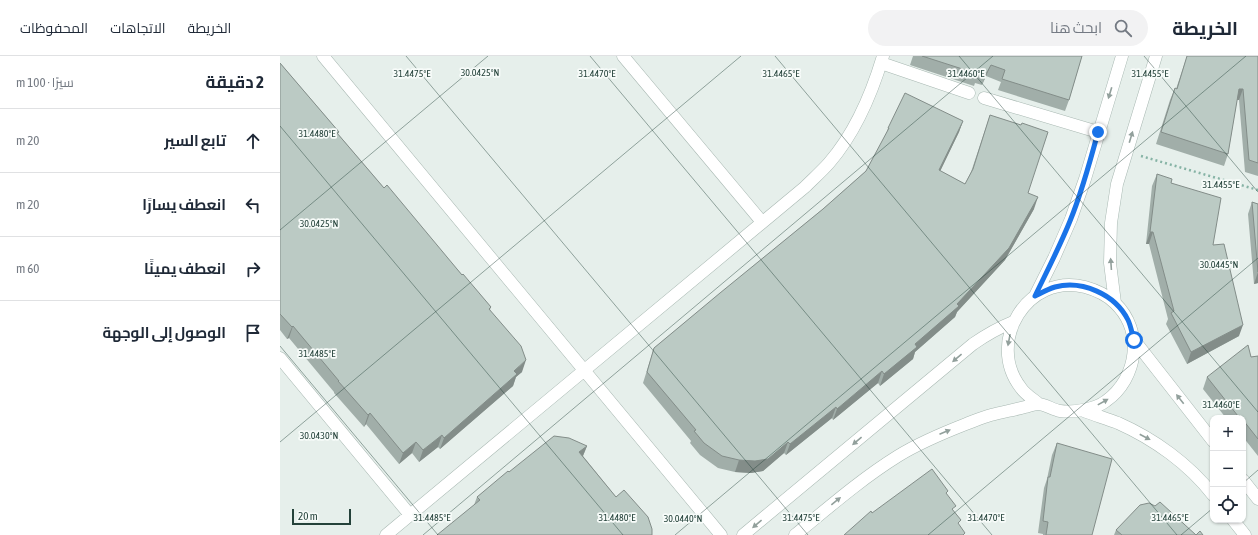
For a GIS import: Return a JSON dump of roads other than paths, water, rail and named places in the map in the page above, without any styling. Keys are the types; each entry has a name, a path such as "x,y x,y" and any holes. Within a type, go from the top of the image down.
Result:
{"street":[{"path":"323,56 721,535"},
{"path":"623,56 762,222"},
{"path":"1035,296 1071,219 1085,179 1122,56"},
{"path":"1115,303 1110,263 1111,223 1117,184 1156,56"},
{"path":"386,535 805,186 830,162 850,134 866,103 882,60 969,93"},
{"path":"984,98 1098,132"},
{"path":"1084,411 1105,402 1123,386 1133,364 1134,340 1128,320 1115,303 1097,291 1076,285 1055,287 1035,296 1022,308 1013,322 1007,345 1010,368 1021,389 1039,404 1060,411 1084,411 1119,424 1152,441 1183,464 1210,492"},
{"path":"743,535 973,344 986,335 1013,322"},
{"path":"1134,340 1210,437"},
{"path":"280,358 410,515"},
{"path":"795,535 857,484 898,456 943,433 983,418 1039,404"},
{"path":"1246,484 1258,499"},
{"path":"1235,523 1245,535"}]}
